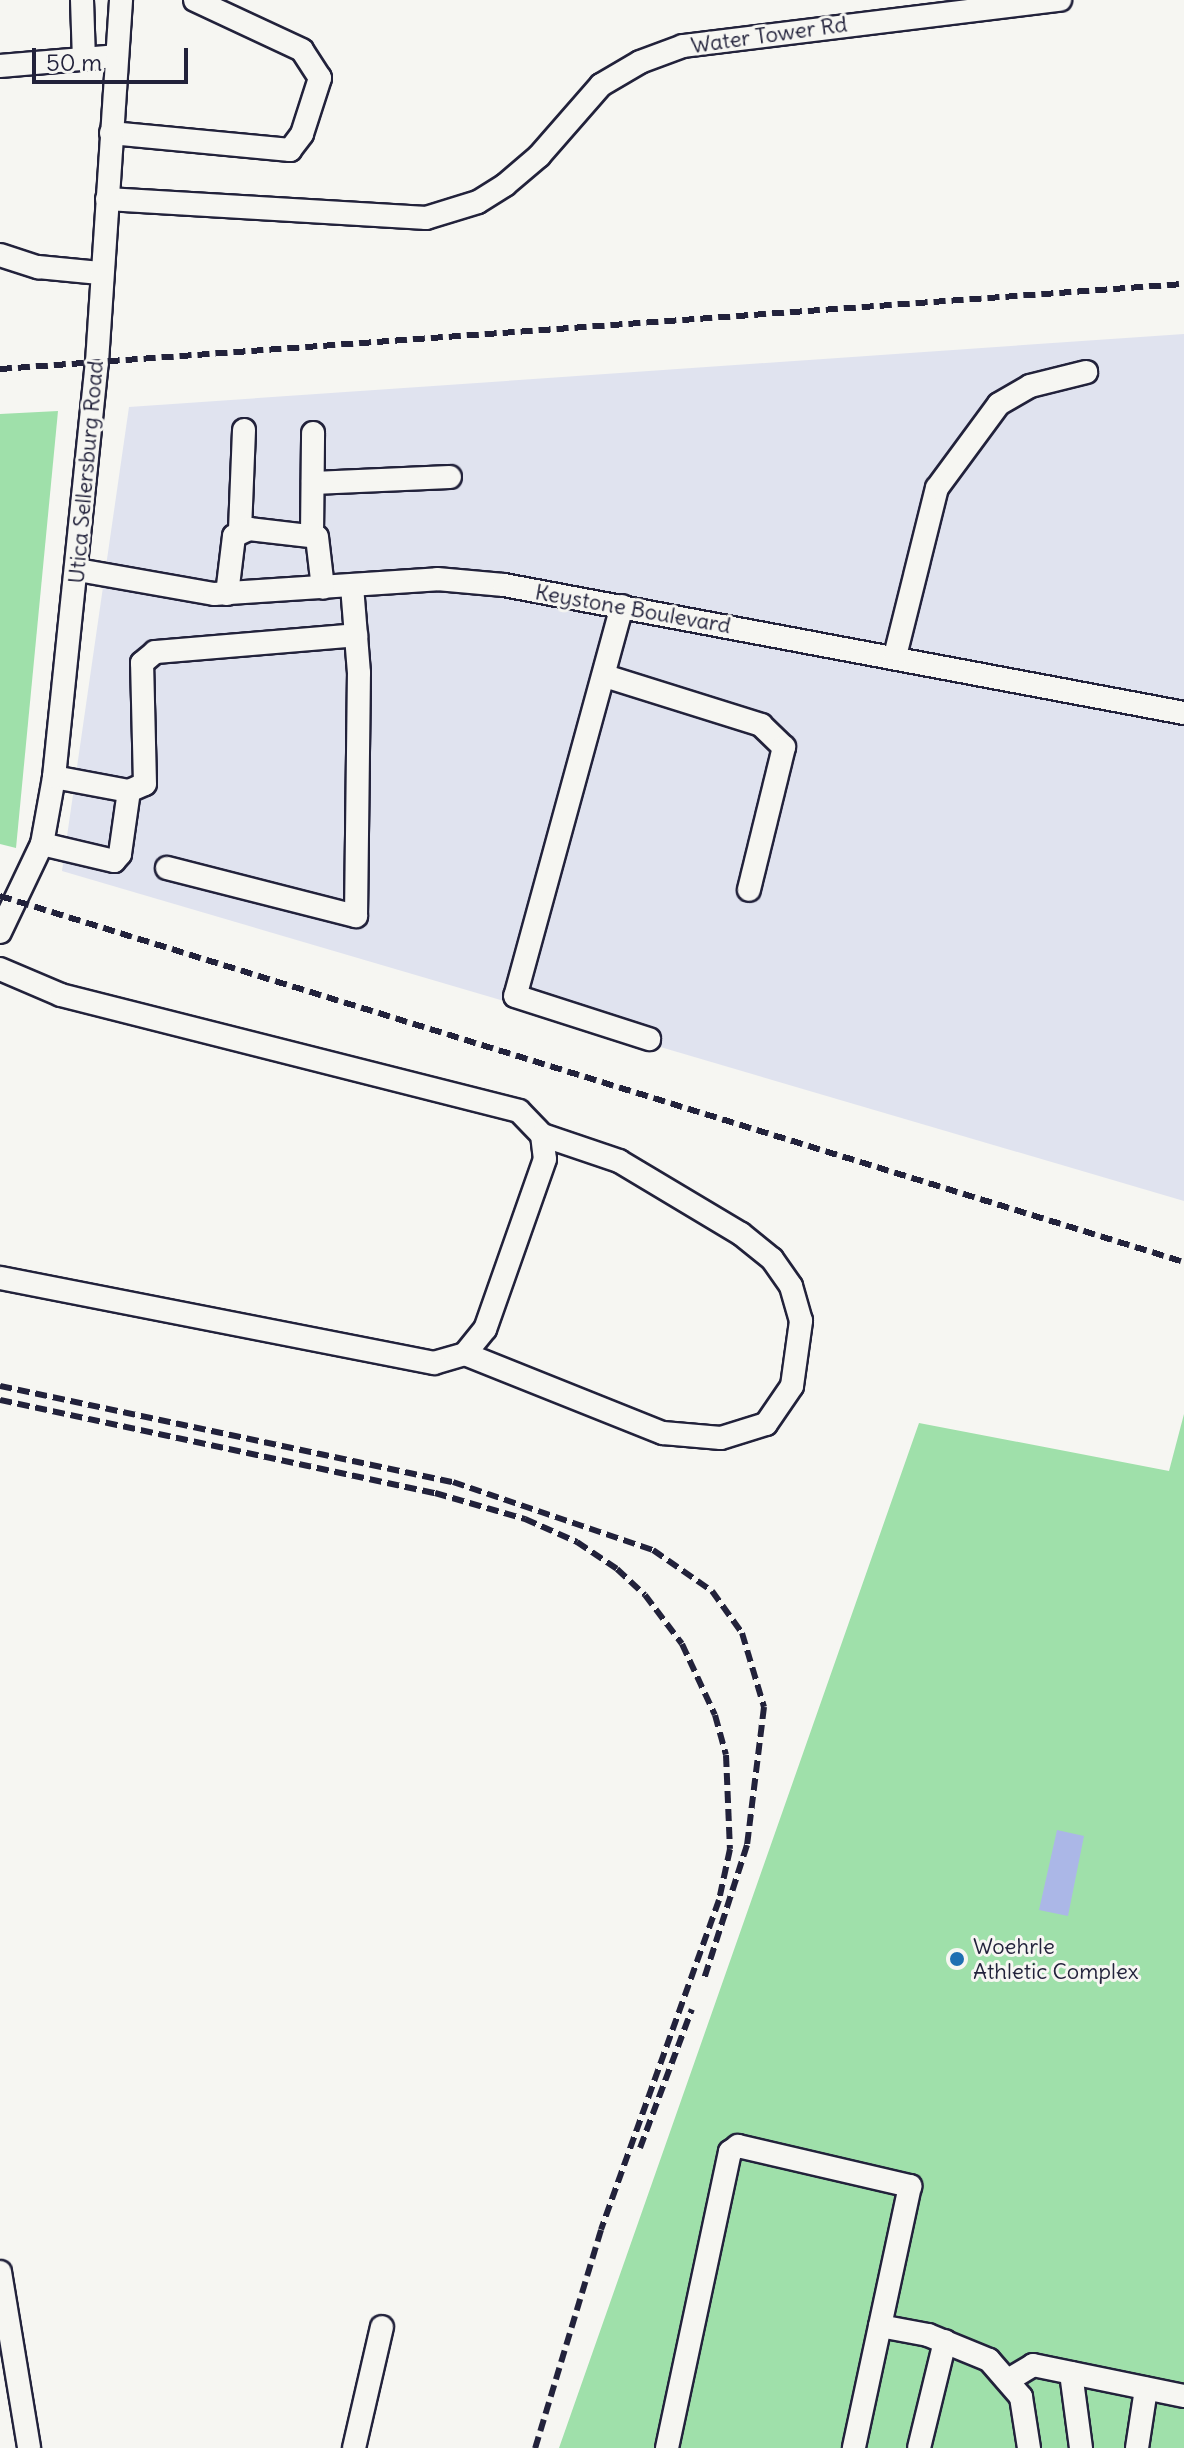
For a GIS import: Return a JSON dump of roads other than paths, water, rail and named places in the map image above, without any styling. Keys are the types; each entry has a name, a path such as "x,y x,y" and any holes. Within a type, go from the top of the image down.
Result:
{"street":[{"path":"82,0 84,59"},
{"name":"Utica Sellersburg Road","path":"0,932 42,844 54,777 78,570 121,0"},
{"path":"111,133 290,150 302,134 320,78 302,50 195,0"},
{"name":"Water Tower Rd","path":"107,199 426,218 478,202 505,185 539,156 601,85 640,62 683,46 1060,0"},
{"path":"0,66 116,56"},
{"path":"0,255 38,267 100,273"},
{"path":"895,656 937,488 999,404 1030,386 1086,372"},
{"path":"227,594 234,536 240,530 244,430"},
{"path":"312,535 313,433"},
{"path":"313,483 450,477"},
{"path":"240,530 312,535 321,544 323,588"},
{"name":"Keystone Boulevard","path":"78,570 187,593 227,594 437,579 622,606 1184,713"},
{"path":"167,868 356,916 356,635 352,586"},
{"path":"622,606 515,996 649,1039"},
{"path":"54,777 129,791 145,784 142,663 155,652 356,635"},
{"path":"605,676 761,725 784,747 749,890"},
{"path":"42,844 114,861 120,854 129,791"},
{"path":"0,969 61,995 519,1111 542,1135 631,1168 772,1259 791,1286 801,1321 792,1386 766,1424 721,1438 663,1433 465,1354"},
{"path":"0,1278 434,1363 465,1354 485,1329 545,1159 542,1135"},
{"path":"667,2448 730,2152 738,2146 910,2186 854,2448"},
{"path":"0,2272 29,2448"},
{"path":"880,2326 945,2341 989,2360 1010,2379 1021,2397 1029,2448"},
{"path":"354,2448 382,2327"},
{"path":"919,2448 945,2341"},
{"path":"1010,2379 1033,2365 1184,2396"},
{"path":"1071,2373 1081,2448"},
{"path":"1137,2448 1146,2389"}],"railway":[{"path":"0,369 1184,284"},
{"path":"0,896 1184,1262"},
{"path":"0,1386 453,1482 653,1550 712,1591 742,1633 764,1707 747,1845 704,1979"},
{"path":"0,1400 435,1493 525,1519 577,1542 617,1569 645,1595 682,1644 715,1715 726,1755 730,1849 719,1900 601,2230 535,2448"},
{"path":"640,2148 692,2009"}],"place":[{"name":"Woehrle Athletic Complex","path":"957,1959"}]}
